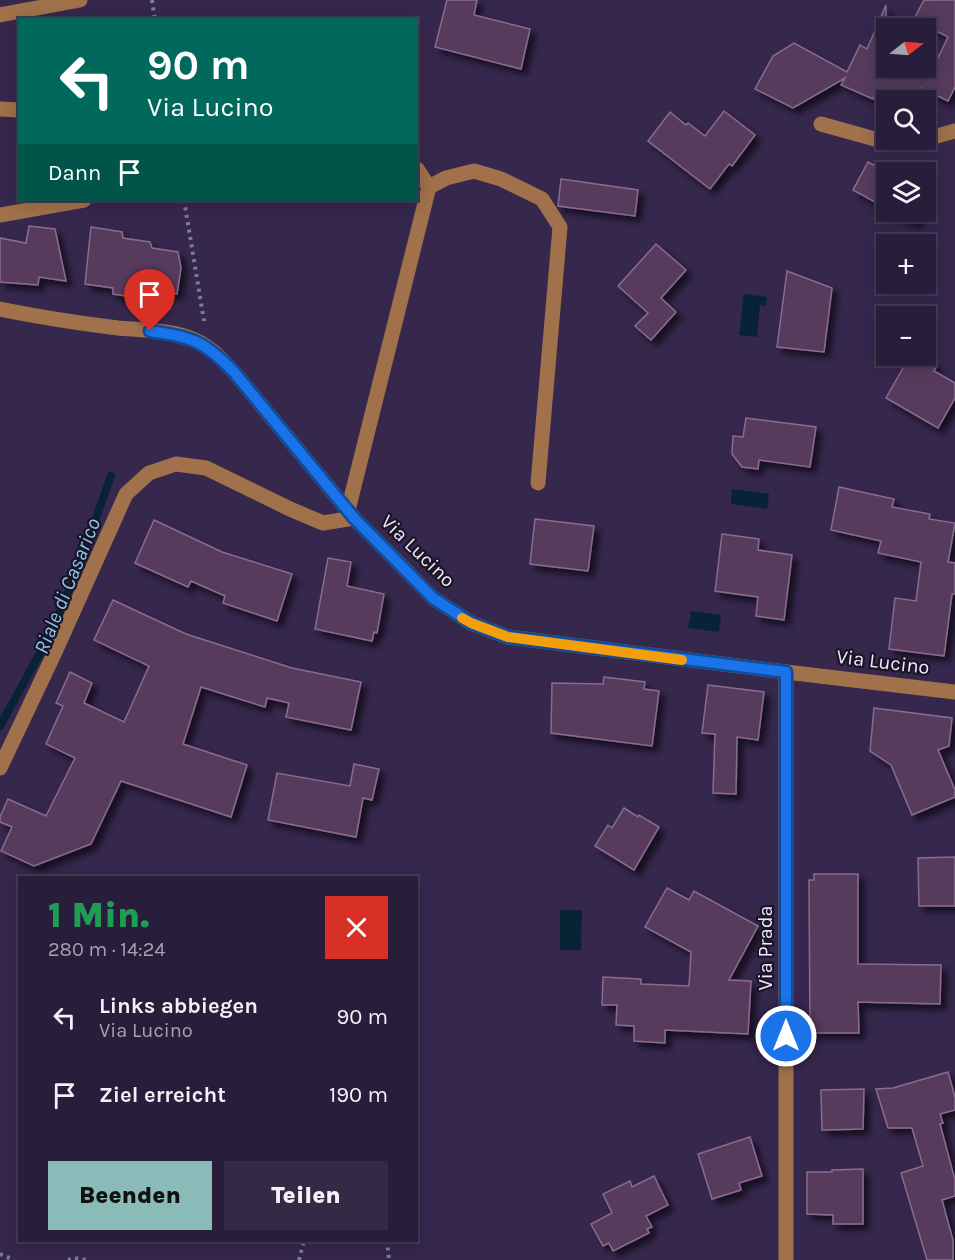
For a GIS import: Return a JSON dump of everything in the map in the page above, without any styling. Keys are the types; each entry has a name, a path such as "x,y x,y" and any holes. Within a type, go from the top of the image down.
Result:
{"street":[{"path":"0,15 80,0"},
{"path":"0,109 18,110"},
{"path":"821,124 876,139"},
{"path":"936,136 955,131"},
{"path":"0,768 126,495 149,473 176,464 206,468 323,523 351,514 429,187 418,170"},
{"path":"429,187 446,178 474,171 501,179 542,199 560,227 538,483"},
{"path":"0,215 78,201"},
{"name":"Via Lucino","path":"0,309 170,334 196,340 219,356 234,372 351,514 433,598 471,623 508,637 955,692"},
{"name":"Via Prada","path":"786,672 786,1260"}],"path":[{"path":"152,0 155,18"},
{"path":"184,201 208,348"},
{"path":"299,1260 304,1242"},
{"path":"387,1242 389,1260"},
{"path":"0,1254 14,1260"},
{"path":"68,1260 74,1258 87,1260"}],"water":[{"path":"744,294 767,297 766,306 760,305 757,337 739,335"},
{"path":"732,489 769,494 767,509 731,504"},
{"path":"691,611 721,615 719,632 688,628"},
{"path":"560,910 582,910 581,950 560,950"}],"building":[{"path":"447,0 477,0 474,15 530,29 521,69 435,47"},
{"path":"924,0 955,0 955,87 948,101 936,95 936,90 922,88 921,90 878,89 873,99 841,85 845,78 793,108 755,89 773,56 794,43 847,72 860,45 867,49 876,28 876,78 936,78 936,62 948,37 936,31 936,18 915,18"},
{"path":"886,5 886,18 880,18"},
{"path":"724,111 755,135 732,166 729,164 710,189 648,141 670,112 705,136"},
{"path":"868,162 876,166 876,203 853,190"},
{"path":"561,179 638,190 635,216 558,206"},
{"path":"29,226 55,229 66,281 39,277 38,285 0,282 0,238 26,243"},
{"path":"91,227 122,232 123,238 150,242 152,248 178,252 181,268 177,294 160,292 158,301 113,294 113,288 85,284"},
{"path":"656,244 686,270 661,298 676,312 651,340 635,326 648,313 618,286"},
{"path":"787,271 832,288 824,352 777,347"},
{"path":"936,364 937,365 934,371 955,383 955,398 938,428 886,398 904,366"},
{"path":"746,418 816,427 810,467 759,460 758,469 742,467 732,454 733,436 743,437"},
{"path":"839,487 894,499 892,507 930,514 929,519 955,523 948,562 955,563 955,594 952,594 944,656 889,649 895,598 916,601 921,562 878,553 881,541 831,530"},
{"path":"535,519 594,526 588,571 530,564"},
{"path":"154,520 222,552 292,574 277,621 223,603 225,596 191,581 188,587 135,563"},
{"path":"722,534 759,539 758,550 792,555 784,620 756,616 758,597 715,591"},
{"path":"328,558 351,562 347,586 384,594 377,633 374,632 372,641 315,629"},
{"path":"113,600 186,634 292,668 361,682 351,730 286,717 289,703 267,698 265,707 201,687 183,744 247,765 231,817 121,781 91,844 34,866 1,851 12,827 0,822 0,817 8,799 46,816 75,758 46,744 63,706 56,703 70,672 92,683 84,703 124,722 149,666 94,640"},
{"path":"604,677 645,682 644,689 659,691 652,746 551,733 552,683 603,684"},
{"path":"708,685 764,692 758,740 737,737 736,794 713,793 715,734 702,733"},
{"path":"874,708 952,718 949,746 938,750 955,790 955,797 912,815 891,765 870,751"},
{"path":"354,764 379,769 372,800 363,798 356,837 268,820 277,773 350,786"},
{"path":"624,808 659,827 634,870 595,846 608,825 612,828"},
{"path":"955,857 955,906 919,906 918,858"},
{"path":"814,874 858,874 858,964 941,965 940,1004 858,1002 859,1033 810,1033 809,880 814,880"},
{"path":"667,888 689,900 694,891 758,926 729,980 751,981 748,1034 665,1030 665,1043 634,1041 634,1026 616,1025 617,1005 602,1005 603,977 641,979 641,984 689,986 691,952 645,927"},
{"path":"948,1072 955,1097 955,1110 940,1114 943,1123 940,1124 955,1180 955,1196 942,1200 953,1240 953,1260 927,1260 901,1173 923,1166 912,1128 888,1128 876,1089 893,1088"},
{"path":"864,1089 863,1129 822,1130 821,1090"},
{"path":"750,1137 762,1176 739,1183 741,1190 712,1199 698,1154"},
{"path":"863,1169 863,1224 833,1224 833,1215 807,1214 807,1172"},
{"path":"654,1176 668,1205 646,1216 652,1227 647,1229 649,1233 613,1251 609,1243 603,1246 591,1224 612,1213 603,1194 630,1181 632,1187"}],"waterway":[{"name":"Riale di Casarico","path":"0,726 52,631 78,568 111,476"}],"slow traffic":[{"path":"462,618 508,637 682,660"}],"route":[{"path":"150,331 196,340 219,356 354,518 433,598 471,623 508,637 786,672 786,1036"}]}
